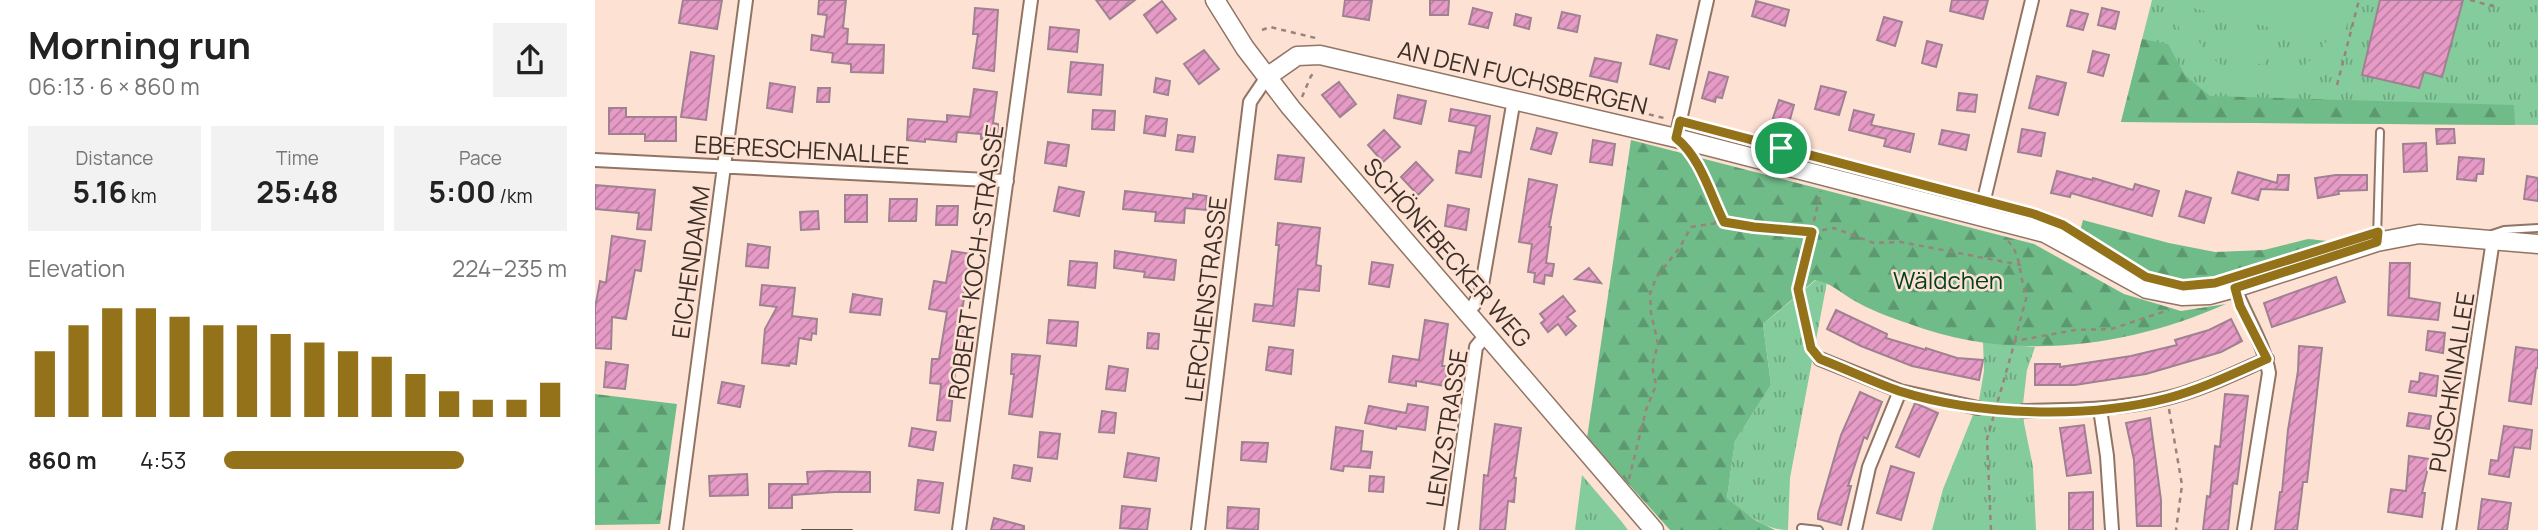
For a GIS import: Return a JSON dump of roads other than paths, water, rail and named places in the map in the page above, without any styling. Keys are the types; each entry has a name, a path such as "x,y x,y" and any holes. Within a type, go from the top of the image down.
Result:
{"street":[{"name":"EICHENDAMM","path":"676,530 746,0"},
{"name":"ROBERT-KOCH-STRASSE","path":"959,530 1031,0"},
{"name":"SCHÖNEBECKER WEG","path":"1215,0 1267,78 1654,530"},
{"path":"1678,130 1707,0"},
{"path":"1980,216 2032,0"},
{"name":"AN DEN FUCHSBERGEN","path":"1267,78 1297,56 1320,55 1514,99 1678,130 1824,176 2045,233 2147,289 2182,296 2209,295 2377,242 2419,234 2538,244"},
{"name":"LERCHENSTRASSE","path":"1198,530 1250,102 1267,78"},
{"path":"1467,311 1481,291 1514,99"},
{"name":"EBERESCHENALLEE","path":"595,160 1007,181"},
{"name":"PUSCHKINALLEE","path":"2449,530 2485,239"},
{"path":"2235,288 2240,306 2267,359 2269,373 2245,530"},
{"name":"LENZSTRASSE","path":"1451,530 1475,347 1487,334"},
{"path":"1820,359 1900,391 1978,408"},
{"path":"2023,411 2100,409 2167,398 2213,383 2267,359"},
{"path":"1854,530 1870,467 1900,391"},
{"path":"2100,409 2107,456 2112,530"}],"lane":[{"path":"2377,242 2380,132"},
{"path":"2485,239 2504,230 2538,228"},
{"path":"1801,528 1819,530"}],"tram line":[{"path":"802,530 852,530"}],"park label":[{"name":"Wäldchen","path":"1948,279"}]}
